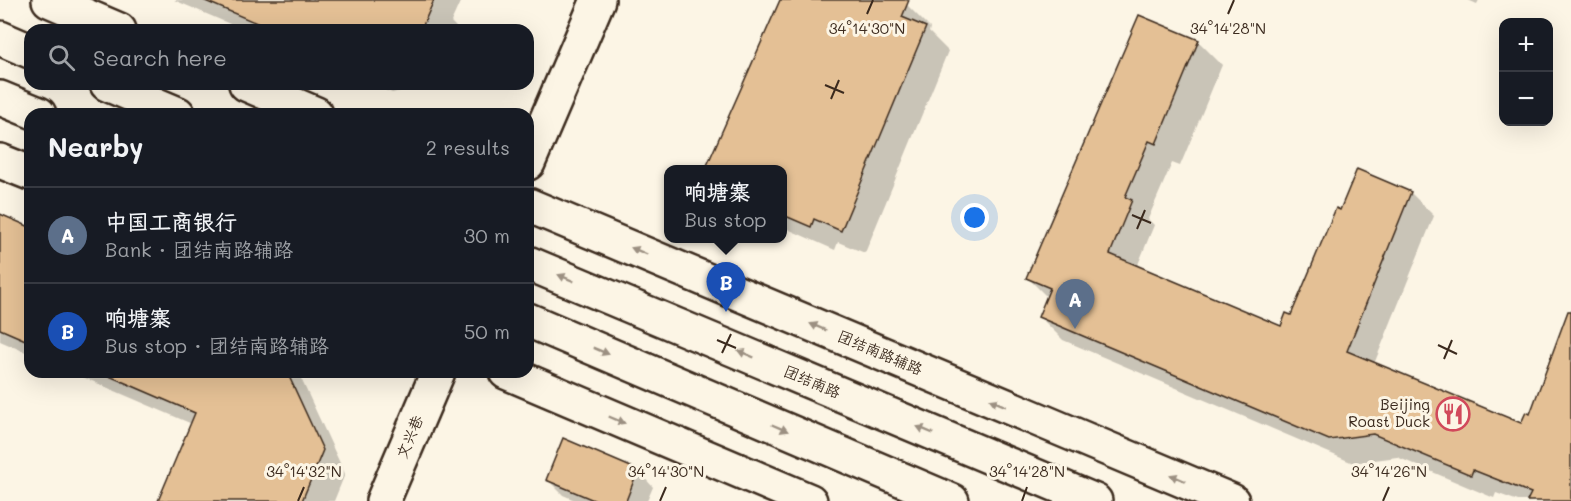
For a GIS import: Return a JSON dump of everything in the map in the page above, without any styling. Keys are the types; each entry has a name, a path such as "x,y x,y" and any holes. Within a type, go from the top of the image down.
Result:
{"street":[{"path":"49,0 105,24"},
{"path":"534,149 598,0"},
{"path":"0,39 24,49"},
{"path":"121,90 164,108"},
{"path":"260,90 302,108"},
{"path":"0,98 24,108"},
{"path":"0,160 24,170"},
{"name":"团结南路辅路","path":"534,208 1232,501"},
{"name":"团结南路","path":"534,265 1095,501"},
{"path":"534,323 952,501"},
{"name":"文兴巷","path":"383,501 435,378"},
{"path":"520,378 810,501"}],"building":[{"path":"203,0 434,0 424,24 259,24"},
{"path":"780,0 909,0 902,17 926,27 841,231 814,219 811,227 787,217 787,165 707,165"},
{"path":"1139,15 1199,40 1156,144 1149,141 1125,197 1132,200 1110,254 1281,326 1286,313 1291,315 1336,208 1340,210 1357,169 1411,192 1347,351 1521,423 1526,412 1530,414 1568,311 1571,311 1571,501 1527,501 1531,493 1473,470 1471,475 1373,434 1329,440 1038,317 1050,288 1026,278"},
{"path":"0,214 24,224 24,339 0,329"},
{"path":"114,378 290,378 323,450 302,501 158,501 195,413"},
{"path":"563,438 638,470 626,501 596,501 546,480"}],"place":[{"name":"响塘寨","path":"726,312"},
{"name":"中国工商银行","path":"1075,329"},
{"name":"Beijing Roast Duck","path":"1453,414"}]}
